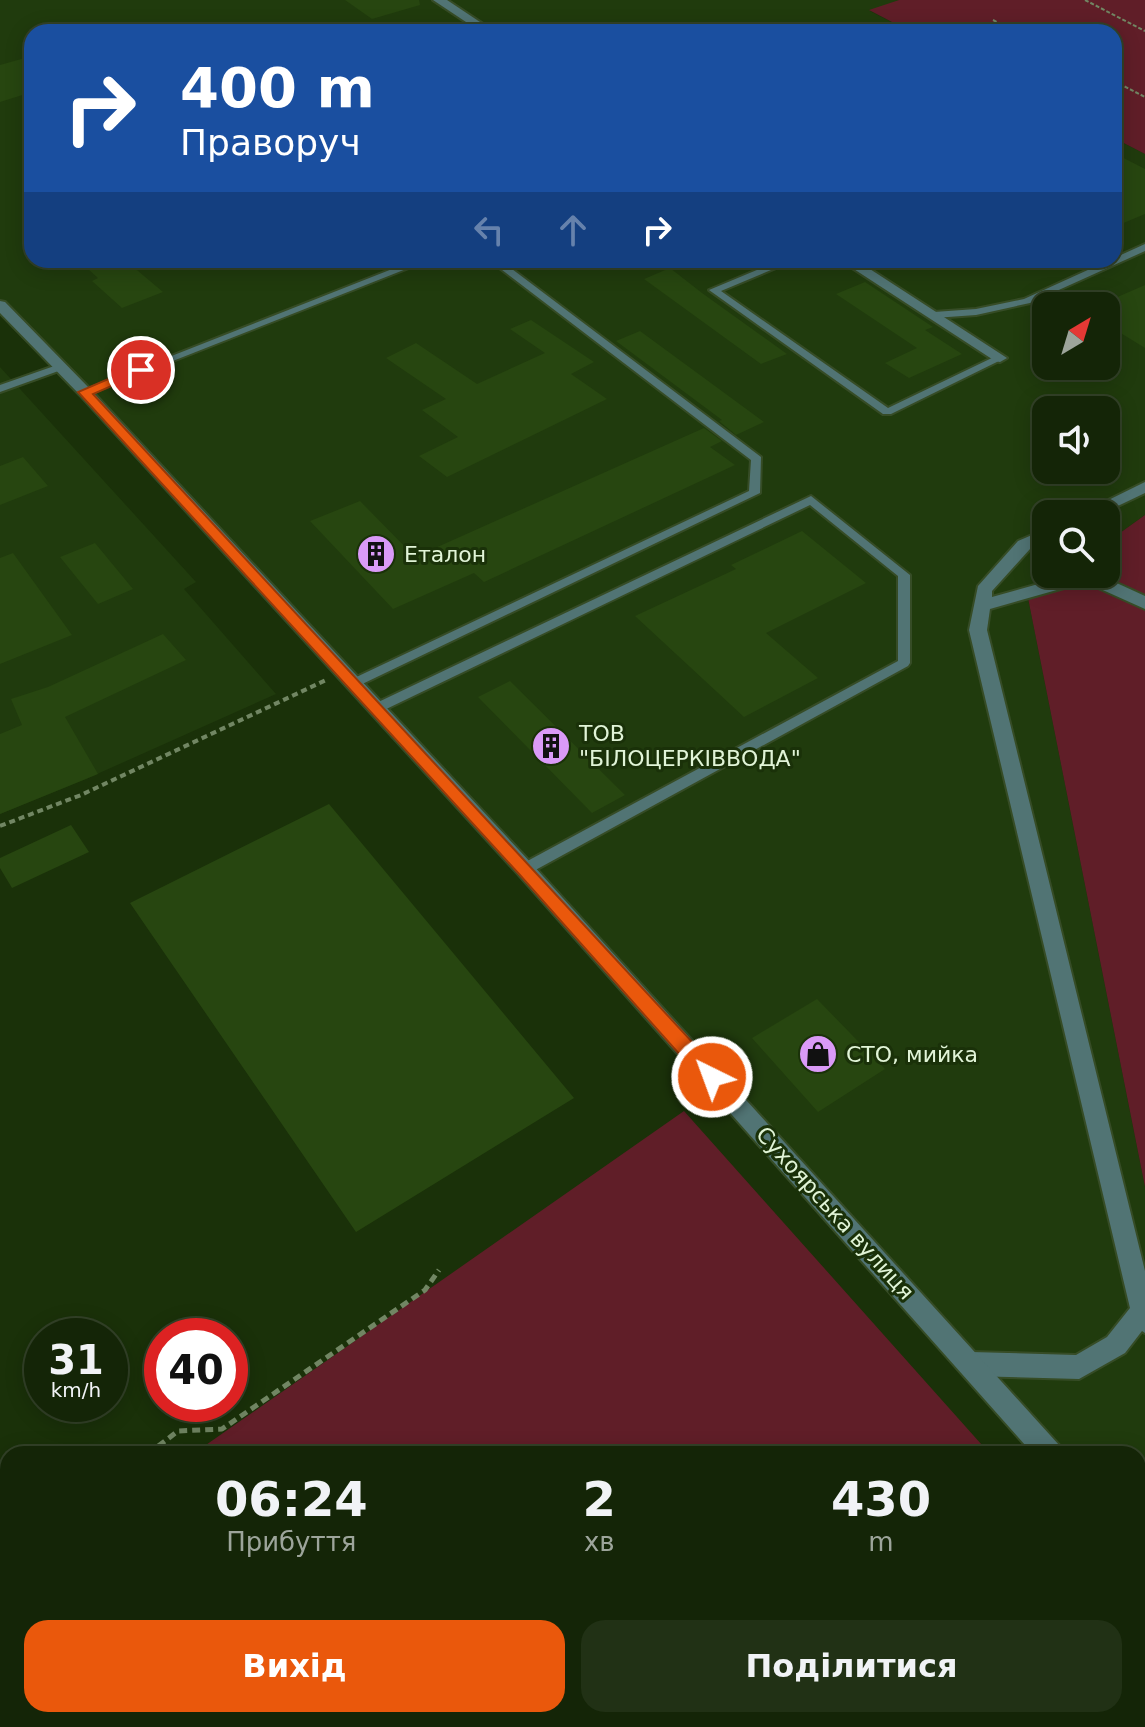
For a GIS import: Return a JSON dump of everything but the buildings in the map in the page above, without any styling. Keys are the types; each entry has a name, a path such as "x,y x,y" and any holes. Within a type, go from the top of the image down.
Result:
{"street":[{"path":"439,0 476,24"},
{"path":"860,268 1000,358"},
{"name":"Сухоярська вулиця","path":"0,305 85,392 525,869 1043,1446"},
{"path":"1118,500 1145,487"},
{"path":"971,1364 1079,1367 1116,1345 1144,1315 978,630 984,590 1024,545 1032,541"},
{"path":"982,605 1087,576 1145,603"}],"lane":[{"path":"1122,258 1145,247"},
{"path":"85,392 403,268"},
{"path":"347,678 754,493 757,459 505,268"},
{"path":"770,268 714,290 887,412 1000,358"},
{"path":"934,315 976,312 1027,301 1099,268"},
{"path":"0,389 60,367"},
{"path":"375,709 811,500 904,575 904,663 525,869"}],"path":[{"path":"1085,0 1145,31"},
{"path":"993,20 1001,24"},
{"path":"1122,85 1145,97"},
{"path":"0,826 81,795 347,678"},
{"path":"158,1446 178,1431 222,1429 425,1290 439,1270"}],"shaded area":[{"path":"0,0 899,0 870,11 895,24 24,24 24,268 1122,268 1122,142 1145,154 1145,515 1120,533 1120,500 1032,500 1032,588 1042,588 1028,598 1145,1187 1145,1446 1054,1446 0,305"},
{"path":"899,0 1145,0 1145,154 1122,142 1122,24 896,24 869,10"},
{"path":"0,367 196,582 184,589 276,694 0,814"},
{"path":"1145,515 1145,1187 1028,598 1042,588 1120,588 1120,533"},
{"path":"684,1111 983,1446 204,1446 239,1422 248,1422 248,1416"}],"place":[{"name":"Еталон","path":"376,554"},
{"name":"ТОВ \"БІЛОЦЕРКІВВОДА\"","path":"551,746"},
{"name":"СТО, мийка","path":"818,1054"}],"route":[{"path":"141,370 85,392 525,869 712,1077"}]}
